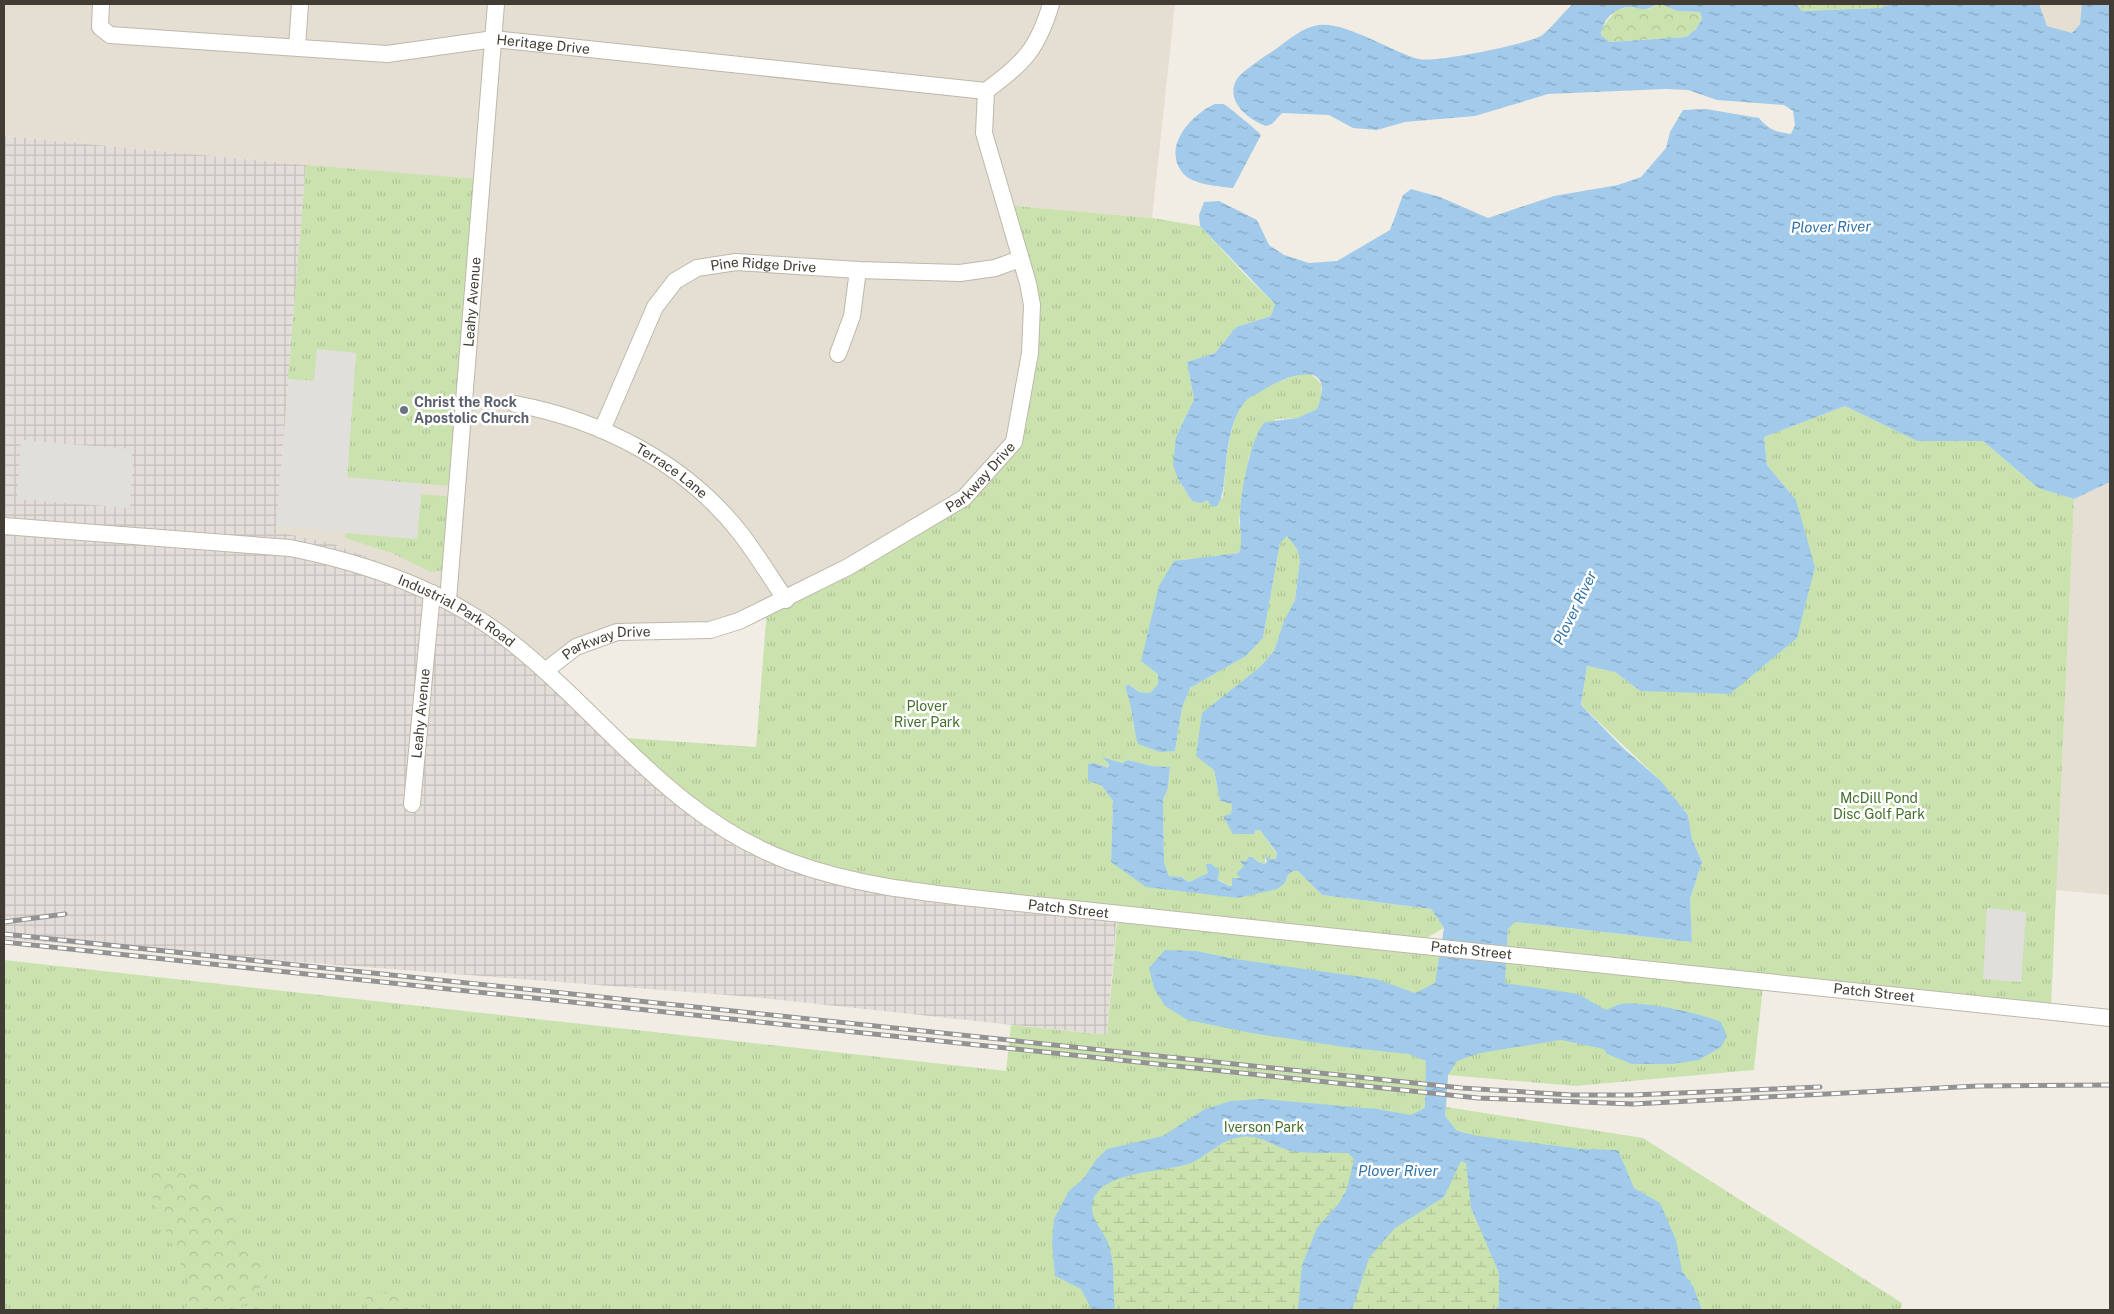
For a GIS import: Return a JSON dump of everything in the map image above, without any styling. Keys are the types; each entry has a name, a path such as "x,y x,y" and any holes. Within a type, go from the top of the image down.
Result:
{"street":[{"name":"Heritage Drive","path":"101,4 100,24 102,30 110,35 387,54 494,38 986,91"},
{"path":"296,47 300,4"},
{"name":"Leahy Avenue","path":"448,600 496,4"},
{"path":"986,91 1020,65 1043,32 1051,4"},
{"name":"Parkway Drive","path":"545,671 576,647 617,632 710,630 739,621 786,600 848,567 964,498 1014,442 1026,379 1032,328 1032,305 984,133 986,91"},
{"name":"Pine Ridge Drive","path":"602,430 655,307 663,293 686,274 714,264 736,262 858,270 960,273 996,268 1020,259"},
{"path":"838,354 852,316 858,270"},
{"name":"Terrace Lane","path":"515,404 569,417 602,430 670,466 706,498 740,534 786,600"},
{"name":"Industrial Park Road","path":"4,526 290,548 330,556 378,570 448,600 508,640 545,671 638,762 707,820 771,854 834,876"},
{"name":"Leahy Avenue","path":"412,804 432,593"},
{"name":"Patch Street","path":"834,876 884,887 1108,913 2110,1018"}],"shaded area":[{"path":"4,4 1175,4 1152,218 1005,205 1032,305 1014,442 964,498 710,630 617,632 545,671 328,542 276,532 306,165 4,136"},
{"path":"2037,4 2083,4 2080,24 2072,33 2047,26"},
{"path":"4,136 306,165 276,532 328,542 377,561 412,578 508,640 612,737 1117,914 1107,1035 752,997 4,939"},
{"path":"317,349 356,353 347,477 422,484 417,539 276,526 290,379 314,381"},
{"path":"21,440 130,449 133,460 130,508 17,499"},
{"path":"2110,482 2110,895 2056,890 2074,499"},
{"path":"1987,908 2026,912 2021,982 1983,979"}],"green space":[{"path":"1661,4 1677,11 1700,12 1702,19 1696,29 1686,37 1608,42 1601,35 1602,28 1616,10 1629,7 1648,9"},
{"path":"1796,4 1892,4 1879,8 1802,11"},
{"path":"306,165 477,179 452,486 347,478 356,353 314,381 288,379"},
{"path":"1004,205 1152,218 1200,226 1275,304 1271,316 1236,327 1215,353 1187,362 1194,399 1176,437 1178,479 1192,501 1223,498 1226,461 1231,433 1239,409 1245,401 1254,393 1266,387 1299,374 1310,374 1321,384 1321,397 1317,409 1297,418 1276,419 1249,456 1239,521 1242,544 1239,553 1208,558 1185,559 1158,674 1158,684 1151,693 1139,692 1128,684 1125,687 1131,702 1134,730 1175,751 1182,708 1190,688 1246,656 1263,638 1280,543 1287,535 1297,549 1300,559 1295,600 1284,622 1274,651 1260,667 1214,770 1220,801 1232,804 1231,814 1223,817 1246,834 1254,834 1256,830 1260,830 1277,854 1276,859 1269,859 1265,856 1265,864 1240,861 1245,866 1239,875 1241,878 1229,886 1208,873 1189,882 1181,877 1169,876 1164,862 1163,800 1168,788 1170,767 1152,766 1128,760 1122,763 1103,758 1109,764 1108,768 1095,763 1101,785 1113,801 1111,862 1238,898 1285,883 1288,875 1293,871 1298,871 1322,895 1431,909 1444,928 1423,940 1507,947 1508,929 1514,922 1692,942 1690,899 1702,862 1692,839 1688,815 1661,781 1581,705 1587,666 1615,672 1640,691 1796,500 1767,465 1764,437 1845,406 1917,441 1983,441 2038,488 2074,499 2051,1007 1764,976 1754,1070 1575,1086 1448,1075 1446,1107 1643,1138 1902,1303 1901,1310 4,1310 4,960 1006,1071 1011,1025 1107,1035 1118,914 884,887 746,843 612,737 756,747 767,609 964,498 1013,442 1032,329"},
{"path":"421,494 452,497 444,570 431,572 392,553 345,538 345,533 417,539"},
{"name":"Iverson Park","path":"1231,1101 1503,1139 1618,1150 1634,1188 1660,1203 1676,1240 1682,1271 1693,1286 1702,1310 1092,1310 1081,1289 1055,1276 1052,1242 1054,1219 1069,1191 1084,1178 1096,1160 1107,1149 1163,1136 1205,1109"},
{"path":"162,1170 197,1176 210,1195 236,1217 241,1241 256,1261 266,1265 268,1282 236,1304 238,1307 272,1302 273,1310 185,1310 192,1291 154,1203 149,1176"},
{"path":"366,1291 378,1291 431,1310 367,1310"}],"water":[{"name":"Plover River","path":"1573,4 1661,4 1796,4 1802,11 1879,8 1892,4 2039,4 2047,26 2072,33 2080,24 2082,4 2110,4 2110,482 2074,499 2038,488 1983,441 1917,441 1845,406 1764,437 1767,465 1796,500 1815,567 1797,638 1730,694 1640,691 1615,672 1587,666 1581,705 1622,747 1661,781 1688,815 1692,839 1702,862 1690,899 1692,942 1515,922 1508,929 1505,983 1578,994 1606,1010 1619,1004 1643,1004 1686,1012 1721,1022 1727,1036 1721,1047 1699,1060 1672,1064 1632,1064 1607,1054 1604,1049 1561,1040 1480,1053 1457,1061 1448,1075 1445,1116 1457,1131 1478,1136 1581,1149 1618,1150 1634,1188 1660,1203 1676,1240 1682,1271 1693,1286 1702,1310 1494,1310 1499,1306 1499,1273 1471,1208 1466,1163 1461,1161 1444,1197 1395,1228 1369,1258 1352,1310 1298,1310 1302,1265 1317,1228 1339,1203 1347,1189 1354,1159 1348,1153 1291,1151 1255,1137 1241,1137 1221,1144 1191,1163 1121,1178 1108,1183 1099,1191 1092,1207 1094,1218 1106,1238 1110,1251 1113,1268 1115,1310 1092,1310 1081,1289 1055,1276 1052,1242 1054,1219 1069,1191 1084,1178 1096,1160 1107,1149 1163,1136 1205,1109 1231,1101 1262,1099 1377,1109 1411,1115 1425,1108 1426,1061 1409,1054 1351,1048 1251,1033 1188,1020 1165,1006 1154,988 1149,968 1165,950 1196,951 1235,959 1376,979 1415,993 1435,983 1444,928 1431,909 1322,895 1298,871 1293,871 1288,875 1285,883 1277,889 1238,898 1146,887 1111,862 1113,801 1101,785 1088,781 1088,764 1095,763 1108,768 1109,764 1102,757 1122,763 1128,760 1152,766 1170,767 1168,788 1163,800 1164,862 1169,876 1181,877 1189,882 1208,873 1206,864 1211,864 1219,870 1218,880 1229,886 1232,885 1232,878 1241,878 1236,874 1244,866 1240,861 1247,861 1248,857 1252,857 1258,862 1265,864 1267,861 1264,855 1269,859 1276,859 1277,853 1260,830 1256,830 1254,834 1233,834 1223,816 1231,814 1232,804 1220,801 1214,770 1196,756 1202,713 1260,667 1274,651 1284,621 1295,600 1300,559 1297,549 1287,536 1280,543 1263,638 1246,656 1190,688 1182,708 1175,751 1160,752 1138,744 1130,701 1125,687 1128,684 1139,692 1150,693 1158,684 1158,674 1141,661 1159,586 1174,561 1239,553 1241,542 1240,512 1246,469 1255,441 1265,422 1297,418 1317,409 1322,392 1320,381 1315,376 1305,374 1282,380 1247,400 1239,410 1232,427 1223,490 1217,506 1212,507 1207,500 1201,503 1192,501 1178,479 1173,465 1176,437 1194,399 1187,362 1215,353 1236,327 1271,316 1275,304 1200,226 1199,215 1204,202 1219,201 1257,220 1269,245 1284,255 1309,263 1337,261 1390,230 1403,195 1411,189 1440,197 1488,218 1554,196 1618,185 1641,177 1666,148 1670,132 1683,110 1706,109 1759,118 1773,130 1791,134 1795,125 1793,111 1784,105 1717,100 1688,90 1665,89 1548,94 1475,116 1405,122 1377,130 1353,128 1329,115 1282,113 1272,124 1266,126 1252,119 1240,108 1236,102 1234,87 1239,76 1249,68 1296,34 1313,26 1330,25 1342,28 1419,59 1428,59 1480,52 1518,44 1541,36","holes":["1661,4 1677,11 1700,12 1702,19 1696,29 1686,37 1609,42 1601,35 1606,20 1619,9 1630,7 1646,9"]},
{"path":"1215,104 1225,105 1261,135 1233,188 1192,180 1182,172 1177,162 1175,152 1182,132 1197,115"}],"railway":[{"path":"4,922 65,914"},
{"path":"4,934 1462,1088 1571,1095 1633,1095 1820,1087"},
{"path":"4,942 1478,1098 1633,1104 1978,1086 2110,1085"}],"place":[{"name":"Christ the Rock Apostolic Church","path":"404,410"}],"park label":[{"name":"Plover River Park","path":"927,714"},
{"name":"McDill Pond Disc Golf Park","path":"1879,806"}]}
